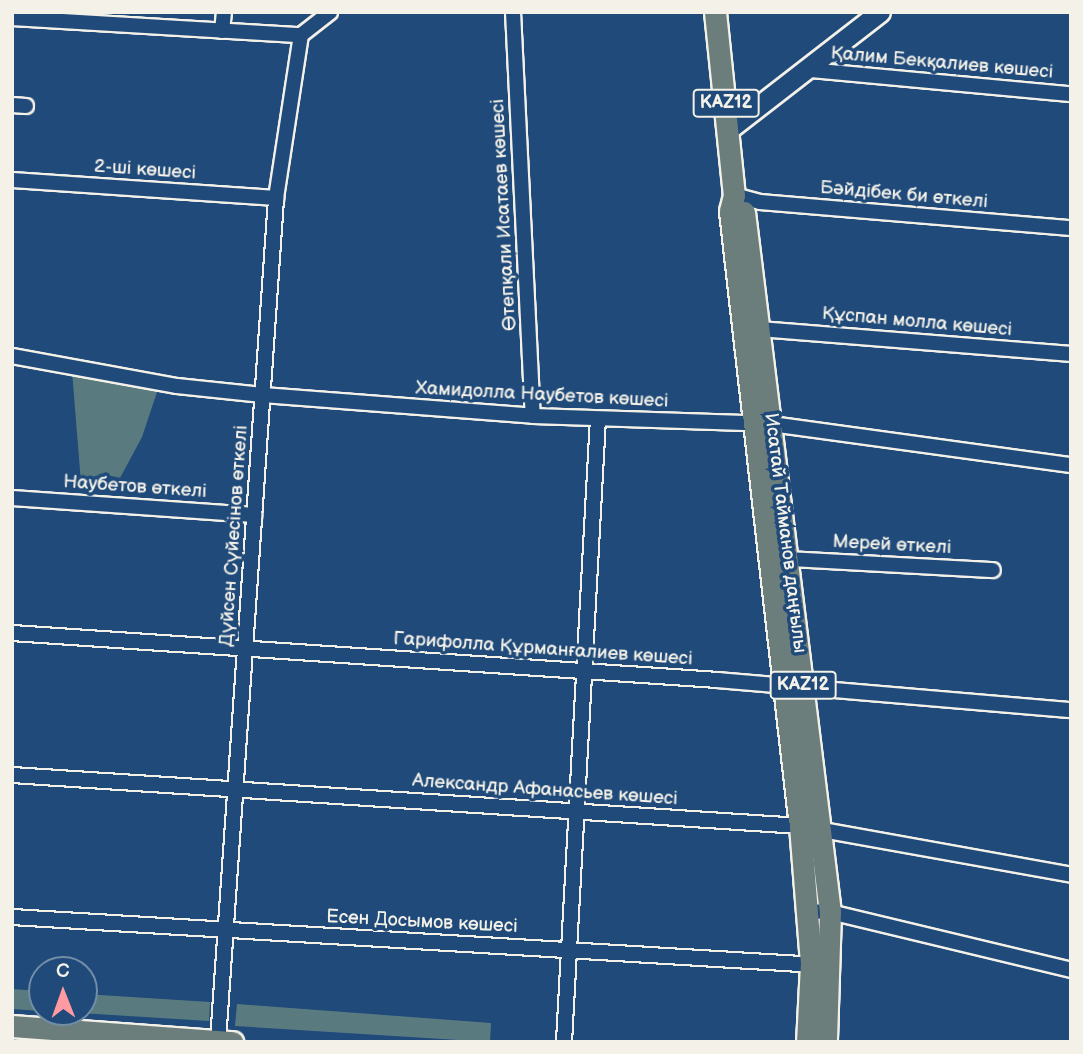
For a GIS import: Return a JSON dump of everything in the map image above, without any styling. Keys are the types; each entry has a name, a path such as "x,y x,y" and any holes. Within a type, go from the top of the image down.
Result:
{"main road":[{"name":"Исатай Тайманов даңғылы","path":"715,12 734,195 730,211 762,423 811,828 830,912 807,1042"},
{"name":"Исатай Тайманов даңғылы","path":"734,195 744,211 760,329 762,423 789,559 793,686"},
{"name":"Исатай Тайманов даңғылы","path":"811,828 808,911 821,965 827,1042"},
{"path":"12,1026 232,1042"}],"street":[{"path":"222,31 224,12"},
{"path":"12,18 103,19 222,31 301,35 330,12"},
{"name":"Өтепқали Исатаев көшесі","path":"513,12 533,416"},
{"path":"729,129 810,70 880,12"},
{"name":"Дүйсен Сүйесінов өткелі","path":"218,1041 276,198 301,35"},
{"name":"Қалим Бекқалиев көшесі","path":"810,70 1071,94"},
{"name":"2-ші көшесі","path":"12,180 276,198"},
{"name":"Бәйдібек би өткелі","path":"734,195 760,202 1071,228"},
{"name":"Құспан молла көшесі","path":"760,329 1071,354"},
{"name":"Хамидолла Наубетов көшесі","path":"12,356 177,386 263,395 533,416 762,423 1071,465"},
{"path":"564,1042 598,419"},
{"name":"Наубетов өткелі","path":"12,498 254,515"},
{"name":"Мерей өткелі","path":"789,559 993,570"},
{"name":"Гарифолла Құрманғалиев көшесі","path":"12,633 793,686 1071,710"},
{"name":"Александр Афанасьев көшесі","path":"12,775 811,828 1071,875"},
{"path":"808,911 830,912 1071,970"},
{"name":"Есен Досымов көшесі","path":"12,917 821,965"}],"green space":[{"path":"72,371 159,386 142,437 120,478 107,475 104,482 81,483"},
{"path":"12,989 28,990 28,1010 12,1009"},
{"path":"98,995 210,1002 209,1021 98,1014"},
{"path":"237,1004 491,1023 490,1042 235,1026"}]}
